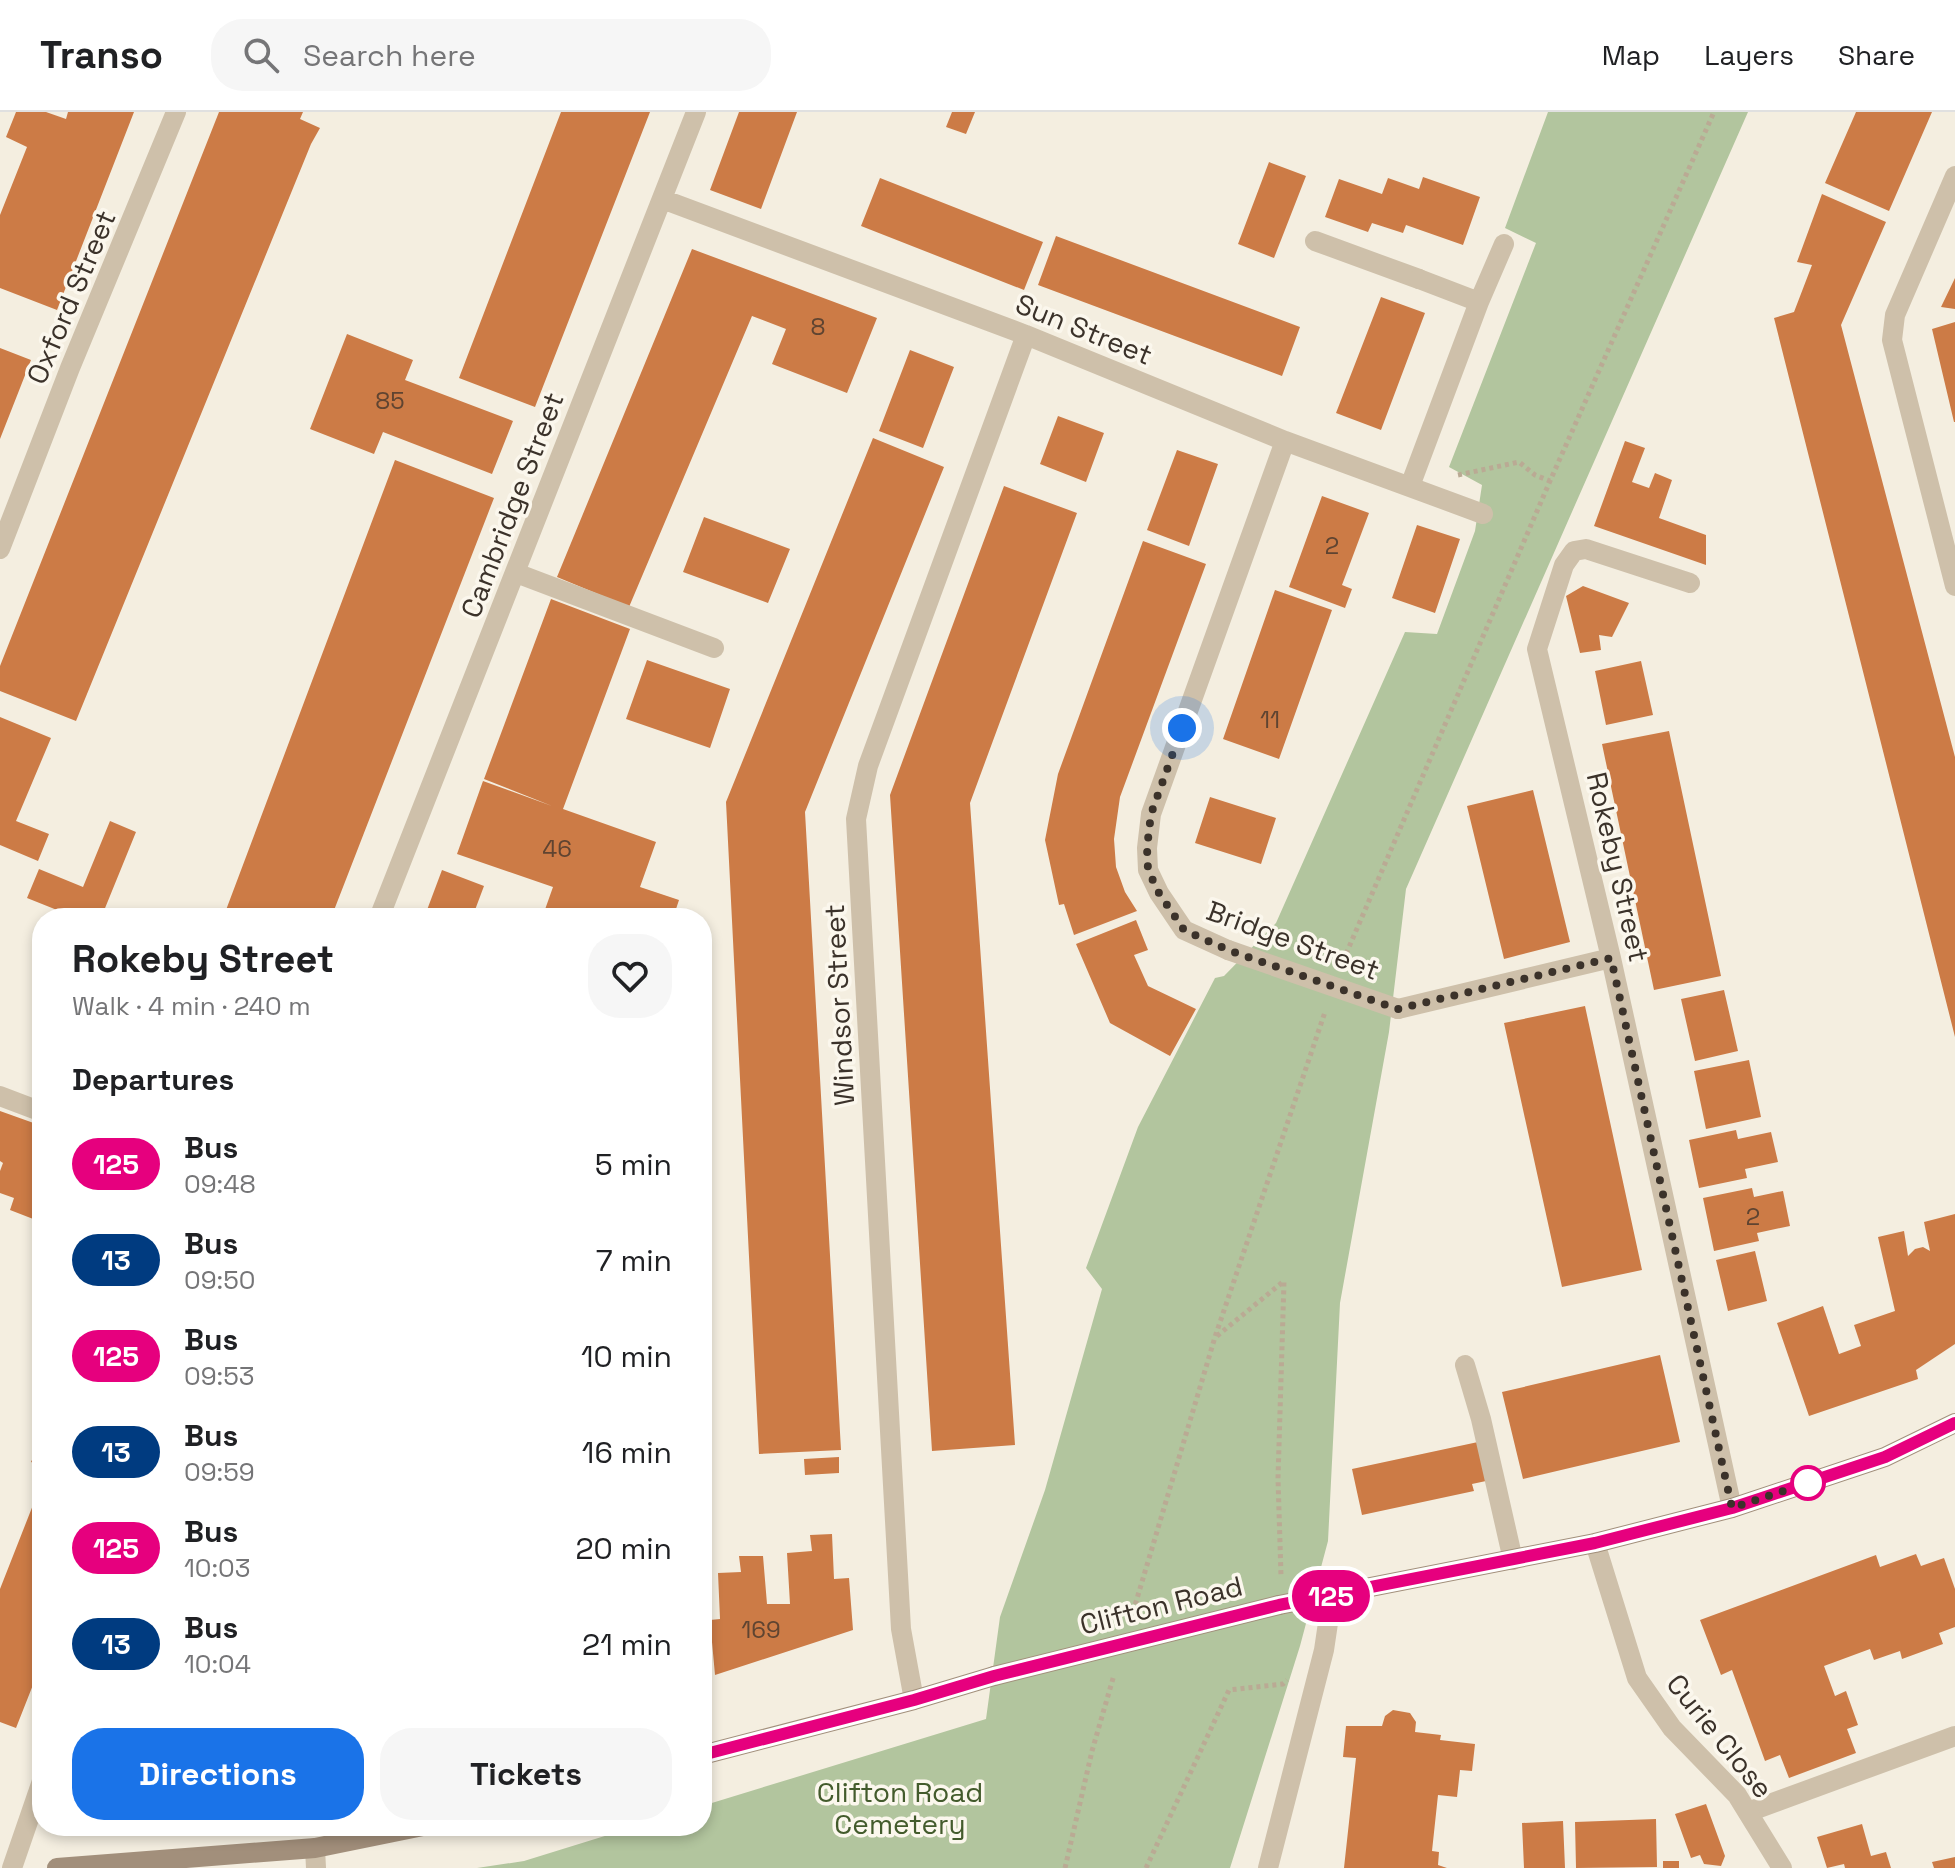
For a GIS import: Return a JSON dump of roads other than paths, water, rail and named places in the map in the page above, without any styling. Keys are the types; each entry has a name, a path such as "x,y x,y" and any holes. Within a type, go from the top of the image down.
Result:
{"street":[{"name":"Oxford Street","path":"0,549 70,368 176,112"},
{"name":"Cambridge Street","path":"383,908 696,112"},
{"path":"1955,176 1895,315 1892,340 1955,586"},
{"name":"Sun Street","path":"662,199 1026,335 1285,441 1483,514"},
{"path":"1315,241 1479,302"},
{"path":"1410,486 1504,244"},
{"name":"Windsor Street","path":"914,1700 901,1629 856,819 868,766 1026,335"},
{"name":"Bridge Street","path":"1285,441 1151,814 1148,870 1159,893 1184,930 1228,950 1398,1009 1611,958"},
{"name":"Rokeby Street","path":"1690,583 1586,549 1574,551 1564,565 1537,649 1611,958 1732,1508"},
{"path":"516,573 714,648"},
{"path":"0,1096 32,1108"},
{"path":"1465,1365 1481,1419 1513,1560"},
{"name":"Clifton Road","path":"712,1752 994,1676 1279,1605 1595,1543 1732,1508 1885,1457 1955,1423"},
{"name":"Curie Close","path":"1595,1543 1637,1678 1672,1728 1737,1795 1782,1868"},
{"path":"1268,1868 1324,1650 1328,1623 1323,1598"},
{"path":"1748,1812 1955,1736"},
{"path":"12,1868 32,1810"},
{"path":"57,1868 316,1858 390,1836"}],"park label":[{"name":"Clifton Road Cemetery","path":"900,1808"}]}
